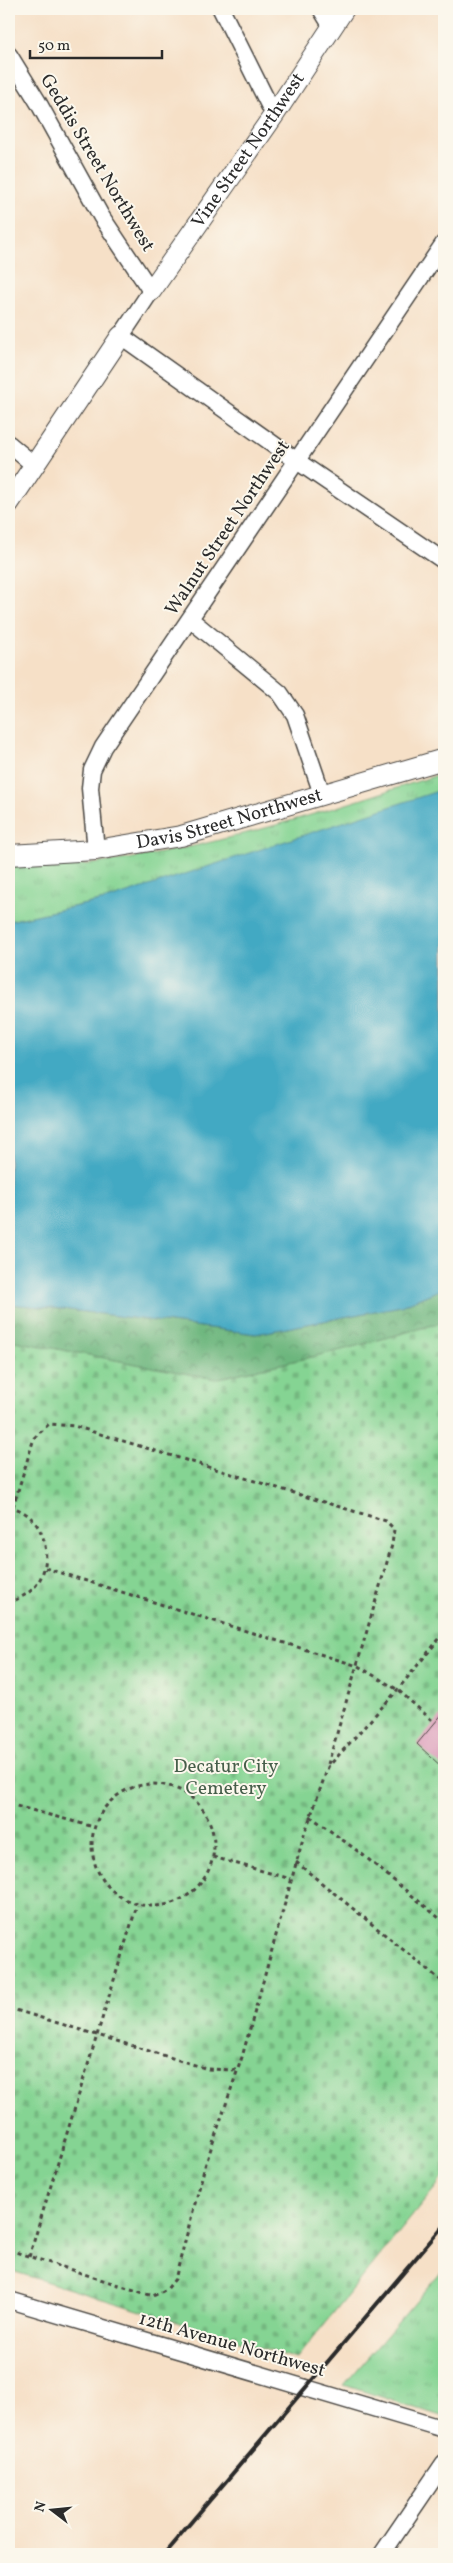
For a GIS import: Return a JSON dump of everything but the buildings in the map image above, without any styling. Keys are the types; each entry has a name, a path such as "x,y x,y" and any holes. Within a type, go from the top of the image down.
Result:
{"street":[{"path":"221,9 274,115"},
{"path":"321,9 332,27"},
{"name":"Vine Street Northwest","path":"151,291 274,115 344,9"},
{"name":"Geddis Street Northwest","path":"9,55 38,102 101,216 151,291"},
{"name":"Walnut Street Northwest","path":"96,850 90,788 92,770 103,747 444,243"},
{"path":"9,503 151,291"},
{"path":"121,336 297,461 444,561"},
{"path":"9,444 34,465"},
{"path":"190,619 280,692 295,715 322,794"},
{"name":"Davis Street Northwest","path":"9,855 96,850 181,836 444,759"},
{"name":"12th Avenue Northwest","path":"9,2300 444,2429"},
{"path":"382,2554 444,2463"}],"path":[{"path":"9,1603 25,1596 37,1584 45,1568 44,1538 37,1525 26,1514 11,1507 34,1438 49,1424 74,1426 386,1521 394,1529 392,1545 358,1666 328,1767 296,1862 238,2070 206,2166 175,2278 167,2290 153,2296 9,2250"},
{"path":"45,1568 358,1666 398,1690 435,1723"},
{"path":"328,1767 398,1690 444,1633"},
{"path":"160,1784 180,1789 196,1801 208,1818 214,1837 213,1857 206,1876 193,1892 176,1902 157,1906 137,1904 119,1896 104,1882 98,1870 92,1844 94,1827 105,1806 121,1792 140,1785 160,1784"},
{"path":"9,1804 94,1827"},
{"path":"310,1816 363,1855 444,1922"},
{"path":"213,1857 292,1879"},
{"path":"296,1862 444,1983"},
{"path":"29,2257 137,1904"},
{"path":"9,2008 208,2070 238,2070"}],"green space":[{"path":"444,773 444,796 109,899 9,921 9,866 95,864 193,846 277,825"},
{"path":"444,1288 444,1322 342,1350 215,1379 9,1340 9,1304 256,1334 401,1306"},
{"name":"Decatur City Cemetery","path":"444,1322 444,2177 296,2359 9,2270 9,1340 215,1379 342,1350"},
{"path":"444,2269 444,2417 344,2385"}],"water":[{"path":"444,789 444,1288 401,1306 256,1334 9,1304 9,921 109,899"}],"railway":[{"path":"164,2554 444,2225"}]}
